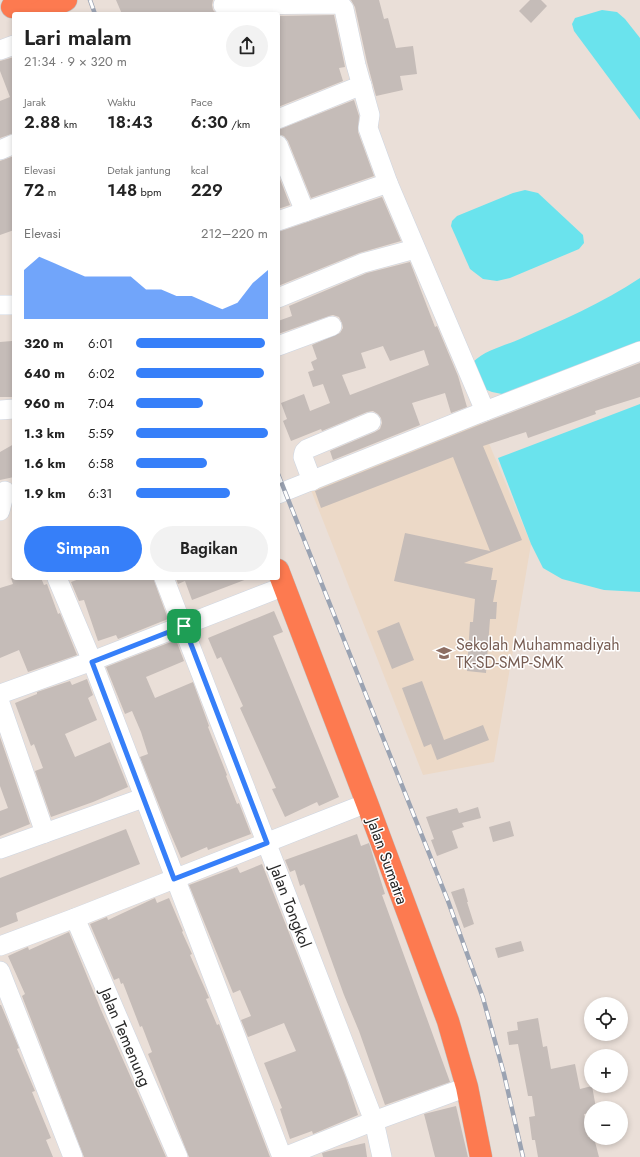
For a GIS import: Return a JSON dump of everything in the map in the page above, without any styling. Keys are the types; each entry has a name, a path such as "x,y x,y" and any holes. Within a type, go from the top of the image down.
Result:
{"highway":[{"path":"24,6 66,0"},
{"path":"62,12 76,0"},
{"name":"Jalan Sumatra","path":"281,578 448,1021 466,1087 481,1157"}],"street":[{"path":"223,6 341,5 344,9 370,115 368,128 415,249 485,411"},
{"path":"0,50 12,46"},
{"path":"280,118 362,85"},
{"path":"0,150 12,145"},
{"path":"280,150 305,212"},
{"path":"280,220 333,203 388,182"},
{"path":"280,297 363,263 415,249"},
{"path":"0,305 12,305"},
{"path":"280,345 332,326"},
{"path":"280,493 485,411 640,352"},
{"path":"0,410 12,410"},
{"path":"312,481 303,457 304,452 307,449 371,422"},
{"path":"0,511 6,489"},
{"path":"58,580 92,662 174,879 283,1157 466,1087"},
{"name":"Jalan Tongkol","path":"165,580 184,626 374,1121 382,1157"},
{"path":"0,694 92,662 184,626 277,580"},
{"path":"0,703 45,833"},
{"path":"0,849 143,798"},
{"path":"0,946 367,803"},
{"name":"Jalan Temenung","path":"75,918 178,1157"},
{"path":"0,971 73,1157"}],"shaded area":[{"name":"Sekolah Muhammadiyah TK-SD-SMP-SMK","path":"478,417 531,544 494,762 423,775 309,485"}],"water":[{"path":"602,10 617,12 625,19 640,38 640,120 574,31 572,24 575,18"},
{"path":"525,190 538,193 583,235 584,243 579,249 510,278 497,281 483,279 470,269 451,226 452,221 457,216 513,193"},
{"path":"640,278 640,343 507,395 482,388 473,362 483,354 581,311 611,296"},
{"path":"640,404 640,592 604,590 562,579 543,568 531,544 498,458"}],"building":[{"path":"116,0 213,0 212,5 215,12 121,12"},
{"path":"351,0 379,0 384,19 388,18 396,48 413,46 417,74 400,76 403,90 376,96 355,7"},
{"path":"530,0 541,0 547,6 531,23 519,11"},
{"path":"334,15 345,67 339,68 343,81 280,106 280,16"},
{"path":"12,58 12,134 0,138 0,101 10,97 0,71 0,61"},
{"path":"354,100 359,116 358,132 374,176 311,198 288,141 284,136 280,135 280,129"},
{"path":"12,157 12,231 0,235 0,161"},
{"path":"280,179 290,205 280,208"},
{"path":"382,197 401,241 359,253 280,285 280,231"},
{"path":"410,262 435,327 437,326 458,376 467,407 451,413 445,393 412,403 420,425 333,460 330,451 380,429 382,423 378,414 373,411 367,412 322,431 321,429 291,441 283,421 287,419 281,403 304,394 310,411 330,403 323,384 313,387 308,372 314,370 311,362 317,359 312,345 340,333 343,328 339,317 333,315 280,333 280,320 292,316 289,306 367,273","holes":["383,346 390,361 424,350 429,365 350,395 342,375 366,368 361,353"]},
{"path":"12,341 12,397 0,397 0,342"},
{"path":"640,363 640,397 595,411 596,414 528,438 526,432 483,446 522,540 464,563 493,568 491,580 497,580 493,602 497,602 496,619 490,619 486,673 467,671 470,622 473,622 475,599 394,581 405,533 490,551 453,457 321,508 315,491 489,421"},
{"path":"12,445 12,477 0,480 0,452"},
{"path":"11,578 12,580 42,580 44,585 47,584 58,614 60,613 77,655 28,672 19,650 0,658 0,588 13,584"},
{"path":"76,580 154,580 168,619 118,639 116,635 98,641 84,600 79,601 71,582"},
{"path":"177,580 244,580 192,600 185,581 178,584"},
{"path":"274,611 283,632 273,636 339,797 319,806 317,802 285,817 272,789 276,788 240,708 243,706 221,657 217,659 208,638"},
{"path":"399,622 414,660 392,669 377,631"},
{"path":"176,640 184,661 146,677 155,698 193,682 209,726 208,727 227,775 226,776 237,804 239,803 251,834 208,850 207,847 181,858 140,757 148,754 141,732 132,711 125,714 106,667"},
{"path":"87,679 93,695 88,698 97,720 65,734 75,757 110,742 128,787 93,802 51,817 35,771 43,768 34,744 31,746 15,703 37,694 37,692 70,681 72,685"},
{"path":"422,681 444,740 483,725 489,740 437,760 431,744 424,747 402,688"},
{"path":"0,737 30,824 0,836 0,811 8,808 0,786"},
{"path":"478,807 481,818 462,823 464,827 452,831 458,848 437,856 431,840 434,839 426,817 457,808 459,813"},
{"path":"510,821 514,836 493,842 489,827"},
{"path":"126,829 140,864 16,913 18,921 0,928 0,878"},
{"path":"357,834 361,846 369,843 385,894 382,895 450,1082 385,1105 304,884 300,886 295,870 290,872 285,860"},
{"path":"262,864 346,1078 358,1115 313,1134 312,1131 290,1139 280,1109 282,1108 264,1063 296,1051 284,1023 248,1037 241,1020 251,1016 240,990 233,993 189,885 237,867 240,873"},
{"path":"464,888 474,924 464,928 451,892"},
{"path":"155,898 157,903 169,898 192,954 190,955 209,998 206,999 217,1025 219,1024 270,1157 189,1157 148,1054 152,1052 142,1026 140,1027 123,983 121,984 119,978 114,980 90,924 107,917 108,920"},
{"path":"69,932 101,1010 166,1157 84,1157 22,996 25,994 8,956 28,947 29,950"},
{"path":"521,941 524,951 498,958 495,948"},
{"path":"0,1005 19,1048 17,1049 35,1091 32,1092 51,1138 46,1140 53,1157 0,1157"},
{"path":"538,1018 543,1047 547,1046 551,1069 575,1064 580,1089 584,1088 584,1093 593,1093 595,1101 584,1101 584,1145 596,1145 599,1157 538,1157 535,1140 532,1140 529,1117 535,1116 532,1096 528,1096 518,1044 509,1045 507,1032 518,1030 517,1022"},
{"path":"456,1106 468,1157 435,1157 424,1114"},
{"path":"365,1143 367,1157 323,1157 322,1153"}],"railway":[{"path":"90,0 94,12"},
{"path":"280,479 448,901 483,998 504,1074 523,1157"}],"place":[{"name":"Sekolah Muhammadiyah TK-SD-SMP-SMK","path":"444,653"}],"route":[{"path":"184,626 267,843 174,879 92,662 184,626"}]}
